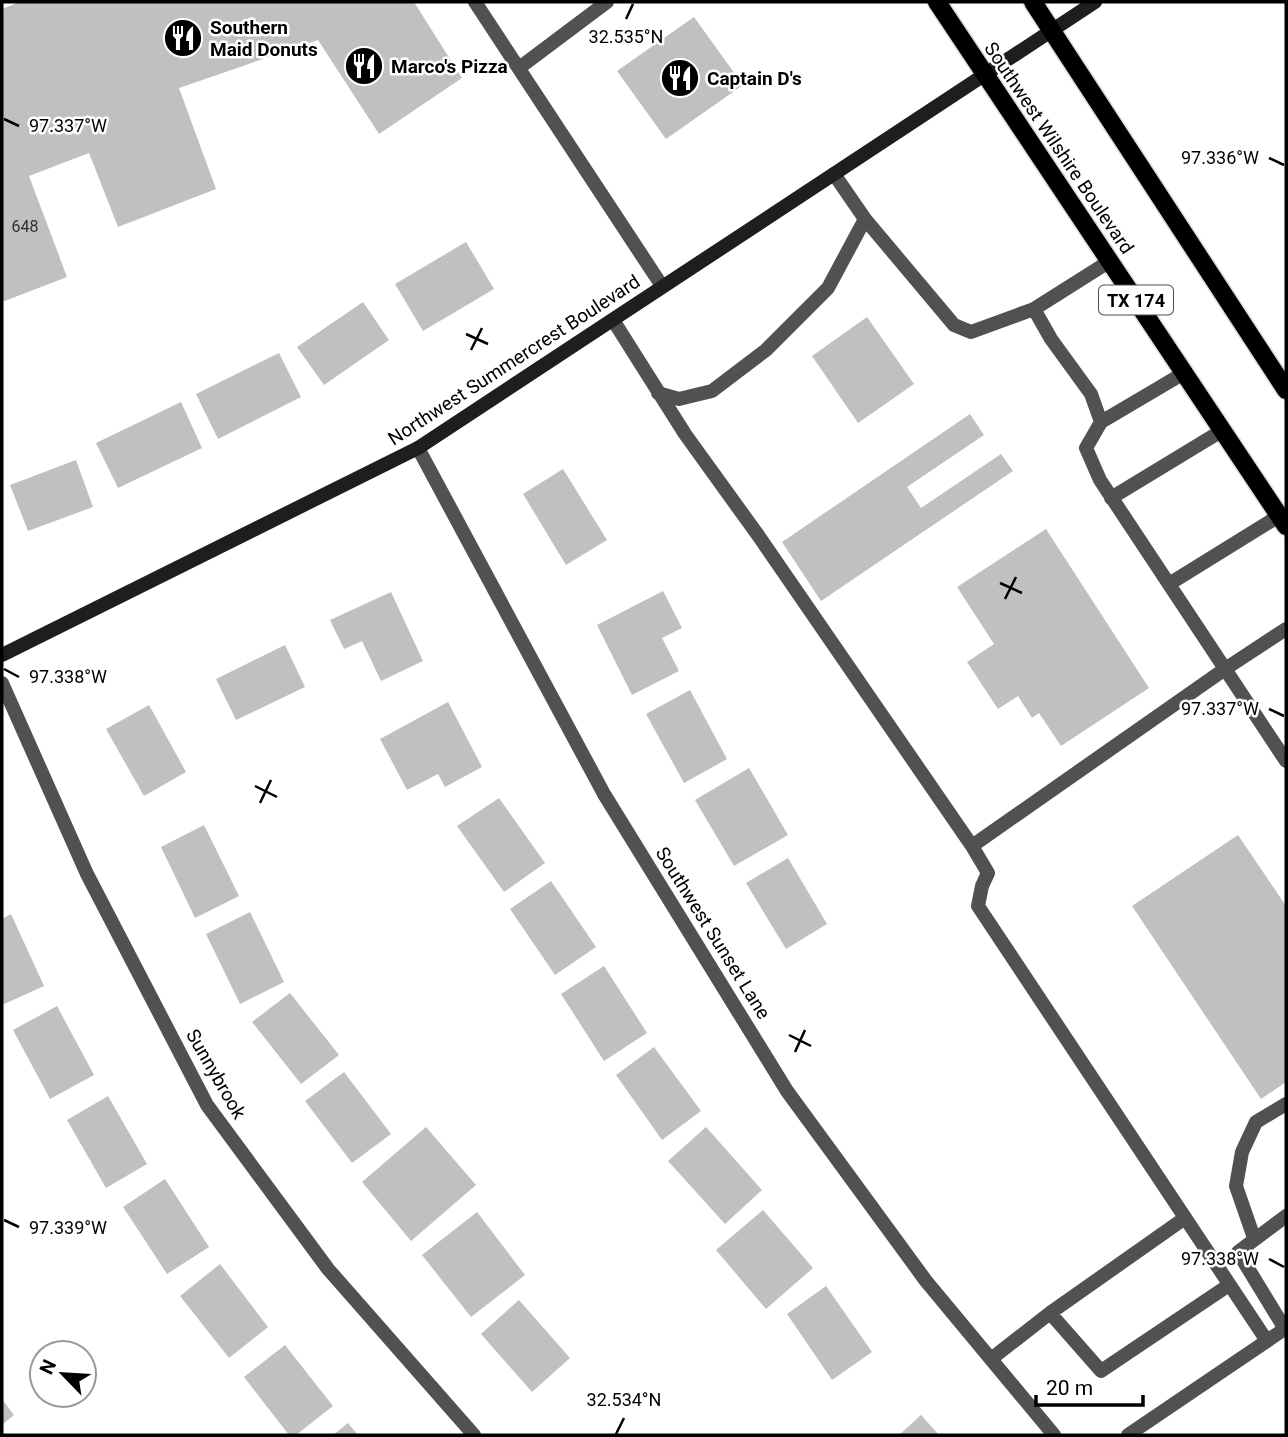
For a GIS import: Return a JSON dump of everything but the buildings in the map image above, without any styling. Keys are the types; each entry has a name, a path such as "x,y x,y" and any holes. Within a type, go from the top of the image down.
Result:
{"main road":[{"name":"Southwest Wilshire Boulevard","path":"937,2 1283,521"},
{"path":"1033,2 1286,390"}],"street":[{"path":"475,2 662,286"},
{"path":"519,68 607,2"},
{"name":"Northwest Summercrest Boulevard","path":"2,655 418,448 1095,2"},
{"path":"834,174 865,219 954,325 971,332 1034,309 1110,261"},
{"path":"658,393 680,399 712,391 766,350 828,288 865,219"},
{"path":"1034,309 1051,339 1091,394 1101,422"},
{"path":"613,320 658,393 971,846 988,873 978,906 1267,1341"},
{"path":"1184,373 1101,422 1086,448 1111,498 1286,761"},
{"path":"1111,498 1223,430"},
{"name":"Southwest Sunset Lane","path":"418,448 604,794 787,1091 926,1281 1054,1435"},
{"path":"1169,584 1283,521"},
{"path":"971,846 1286,629"},
{"name":"Sunnybrook","path":"2,683 87,874 207,1105 328,1269 474,1435"},
{"path":"1254,1238 1236,1186 1242,1152 1256,1122 1286,1104"},
{"path":"1128,1435 1286,1329 1238,1252 1286,1216"},
{"path":"991,1359 1050,1313 1185,1218"},
{"path":"1050,1313 1101,1371 1230,1284"}],"place":[{"name":"Southern Maid Donuts","path":"183,38"},
{"name":"Marco's Pizza","path":"364,66"},
{"name":"Captain D's","path":"680,78"}]}
